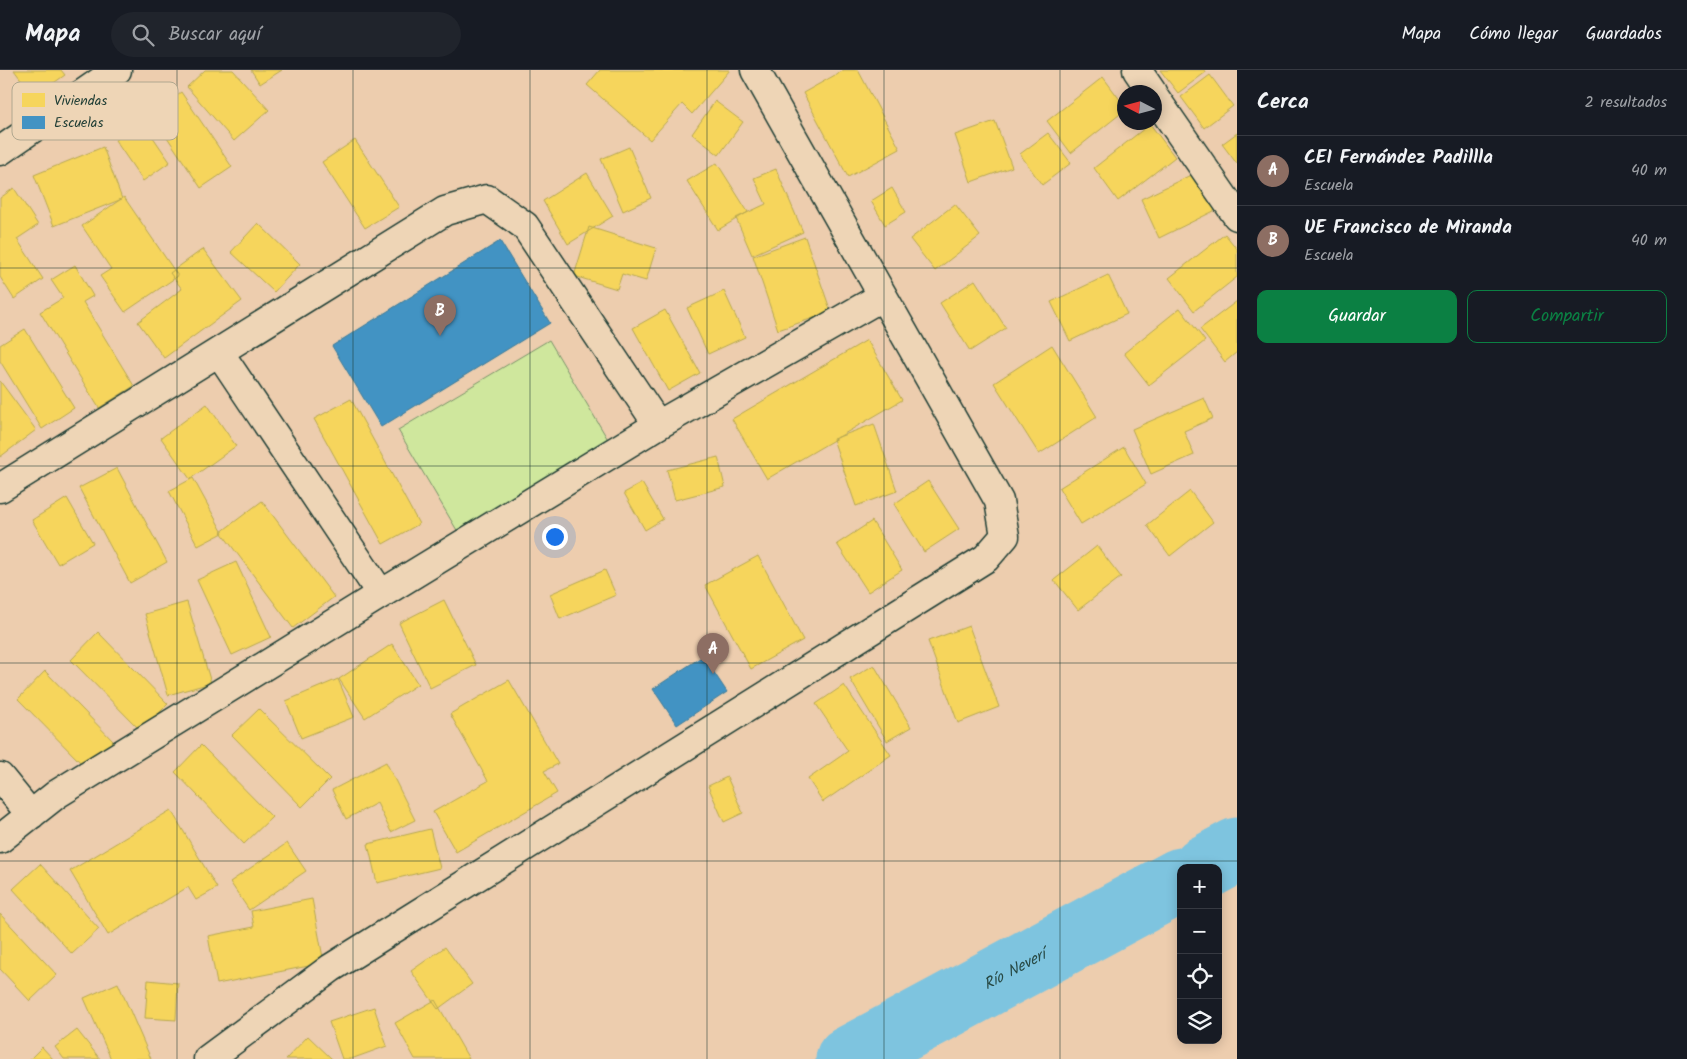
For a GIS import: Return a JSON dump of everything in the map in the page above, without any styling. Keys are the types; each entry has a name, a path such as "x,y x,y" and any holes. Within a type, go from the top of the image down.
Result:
{"street":[{"path":"208,1059 331,968 986,558 1005,536 999,501 755,70"},
{"path":"1137,70 1147,85"},
{"path":"99,82 114,71"},
{"path":"1162,108 1237,216"},
{"path":"0,152 17,140"},
{"path":"0,488 444,211 487,200 525,226 658,424"},
{"path":"0,839 57,794 381,594 658,424 883,296"},
{"path":"219,352 381,594"},
{"path":"0,776 31,814"}],"green space":[{"path":"549,340 610,443 458,532 398,430"}],"building: Viviendas":[{"path":"14,70 61,70 65,75 55,82 23,82"},
{"path":"205,70 233,70 269,110 234,141 187,87"},
{"path":"251,70 282,70 260,84"},
{"path":"600,70 730,70 692,114 682,104 650,140 587,85"},
{"path":"844,70 858,70 900,149 848,177 803,93"},
{"path":"1160,70 1205,70 1206,72 1178,93"},
{"path":"1210,75 1233,106 1204,128 1181,97"},
{"path":"1103,77 1117,96 1117,117 1071,153 1047,121"},
{"path":"181,92 232,167 201,188 169,140 178,140 178,94"},
{"path":"715,101 743,122 719,155 692,134"},
{"path":"995,121 1012,167 971,182 955,135"},
{"path":"1142,130 1155,130 1175,157 1118,201 1094,168"},
{"path":"1048,133 1071,163 1042,185 1020,154"},
{"path":"1237,133 1237,164 1222,144"},
{"path":"115,140 155,140 170,162 143,181"},
{"path":"355,140 399,207 365,228 322,162"},
{"path":"103,147 122,199 54,226 34,175"},
{"path":"629,147 651,198 623,211 601,159"},
{"path":"717,163 748,212 718,230 687,181"},
{"path":"776,169 803,232 752,255 736,218 766,204 754,178"},
{"path":"1197,172 1216,210 1159,238 1141,199"},
{"path":"587,173 613,216 568,244 543,201"},
{"path":"14,188 38,225 17,239 43,279 14,299 0,277 0,198"},
{"path":"892,188 906,212 885,225 871,201"},
{"path":"124,197 178,276 125,312 100,276 111,269 82,226"},
{"path":"955,204 980,236 935,271 910,239"},
{"path":"258,223 300,264 274,292 231,252"},
{"path":"589,227 656,248 646,281 622,274 617,289 574,276"},
{"path":"1225,234 1237,249 1237,277 1194,311 1169,278"},
{"path":"805,237 831,312 778,330 753,256"},
{"path":"203,249 242,301 164,358 138,322 182,289 170,273"},
{"path":"75,265 93,296 83,302 134,386 99,408 40,312 63,298 51,280"},
{"path":"1108,275 1127,314 1070,341 1051,302"},
{"path":"975,280 1006,328 970,351 940,303"},
{"path":"724,291 745,337 708,354 687,308"},
{"path":"1237,301 1237,352 1225,362 1200,329"},
{"path":"1180,308 1205,341 1149,385 1124,353"},
{"path":"665,310 700,373 668,391 633,328"},
{"path":"25,329 74,408 42,429 0,361 0,345"},
{"path":"867,340 902,400 767,479 732,419"},
{"path":"1052,345 1097,417 1039,454 994,383"},
{"path":"0,381 36,430 0,457"},
{"path":"1204,398 1213,418 1184,431 1194,455 1151,474 1132,429"},
{"path":"351,399 419,524 383,544 314,419"},
{"path":"207,404 236,446 190,479 161,438"},
{"path":"874,424 897,491 856,506 833,439"},
{"path":"1124,447 1146,484 1081,524 1059,488"},
{"path":"718,457 725,487 675,500 667,470"},
{"path":"117,468 167,562 130,583 79,488"},
{"path":"193,478 223,533 198,546 169,491"},
{"path":"928,481 959,529 924,552 894,504"},
{"path":"642,483 663,519 645,530 624,493"},
{"path":"1190,491 1213,522 1170,556 1147,525"},
{"path":"67,498 93,543 58,564 32,520"},
{"path":"262,501 334,597 293,628 221,532"},
{"path":"872,521 902,570 868,592 837,544"},
{"path":"1097,546 1121,577 1078,610 1054,580"},
{"path":"758,556 803,640 751,669 705,585"},
{"path":"236,562 271,637 232,655 197,580"},
{"path":"605,570 616,595 560,619 550,594"},
{"path":"444,600 476,665 430,688 399,623"},
{"path":"187,602 211,683 168,695 145,614"},
{"path":"969,626 999,707 958,723 928,641"},
{"path":"98,632 168,704 141,731 71,660"},
{"path":"392,644 418,684 365,718 339,679"},
{"path":"874,665 911,727 887,741 850,679"},
{"path":"45,671 115,743 88,770 18,699"},
{"path":"338,679 354,717 301,738 286,701"},
{"path":"509,680 558,764 544,771 557,793 456,852 433,812 488,781 450,714"},
{"path":"844,685 891,755 823,802 808,779 848,751 816,704"},
{"path":"259,709 330,779 302,807 232,735"},
{"path":"201,745 272,817 244,844 175,772"},
{"path":"386,762 415,820 391,832 377,803 346,819 332,790"},
{"path":"727,777 743,813 724,822 708,786"},
{"path":"171,810 217,888 196,900 188,887 108,935 70,871"},
{"path":"430,829 440,868 377,883 368,844"},
{"path":"287,843 306,871 249,910 230,882"},
{"path":"40,864 99,929 72,954 13,889"},
{"path":"312,899 324,963 217,984 208,936 254,927 251,911"},
{"path":"0,914 57,975 30,1001 0,969"},
{"path":"445,947 472,984 438,1009 411,971"},
{"path":"148,980 178,983 176,1020 145,1018"},
{"path":"118,983 151,1059 111,1059 84,998"},
{"path":"435,1000 469,1059 415,1059 395,1023"},
{"path":"374,1007 387,1046 351,1059 342,1059 329,1022"},
{"path":"77,1030 100,1059 64,1059 55,1047"},
{"path":"308,1036 332,1059 286,1059"},
{"path":"42,1047 53,1059 30,1059"}],"building: Escuelas":[{"path":"500,241 550,323 381,427 332,346"},
{"path":"703,656 727,692 677,725 653,689"}],"waterway":[{"name":"Río Neverí","path":"1211,864 1237,850"},
{"name":"Río Neverí","path":"848,1059 1177,882"}],"place":[{"name":"UE Francisco de Miranda","path":"440,336"},
{"name":"CEI Fernández Padillla","path":"713,674"}]}
